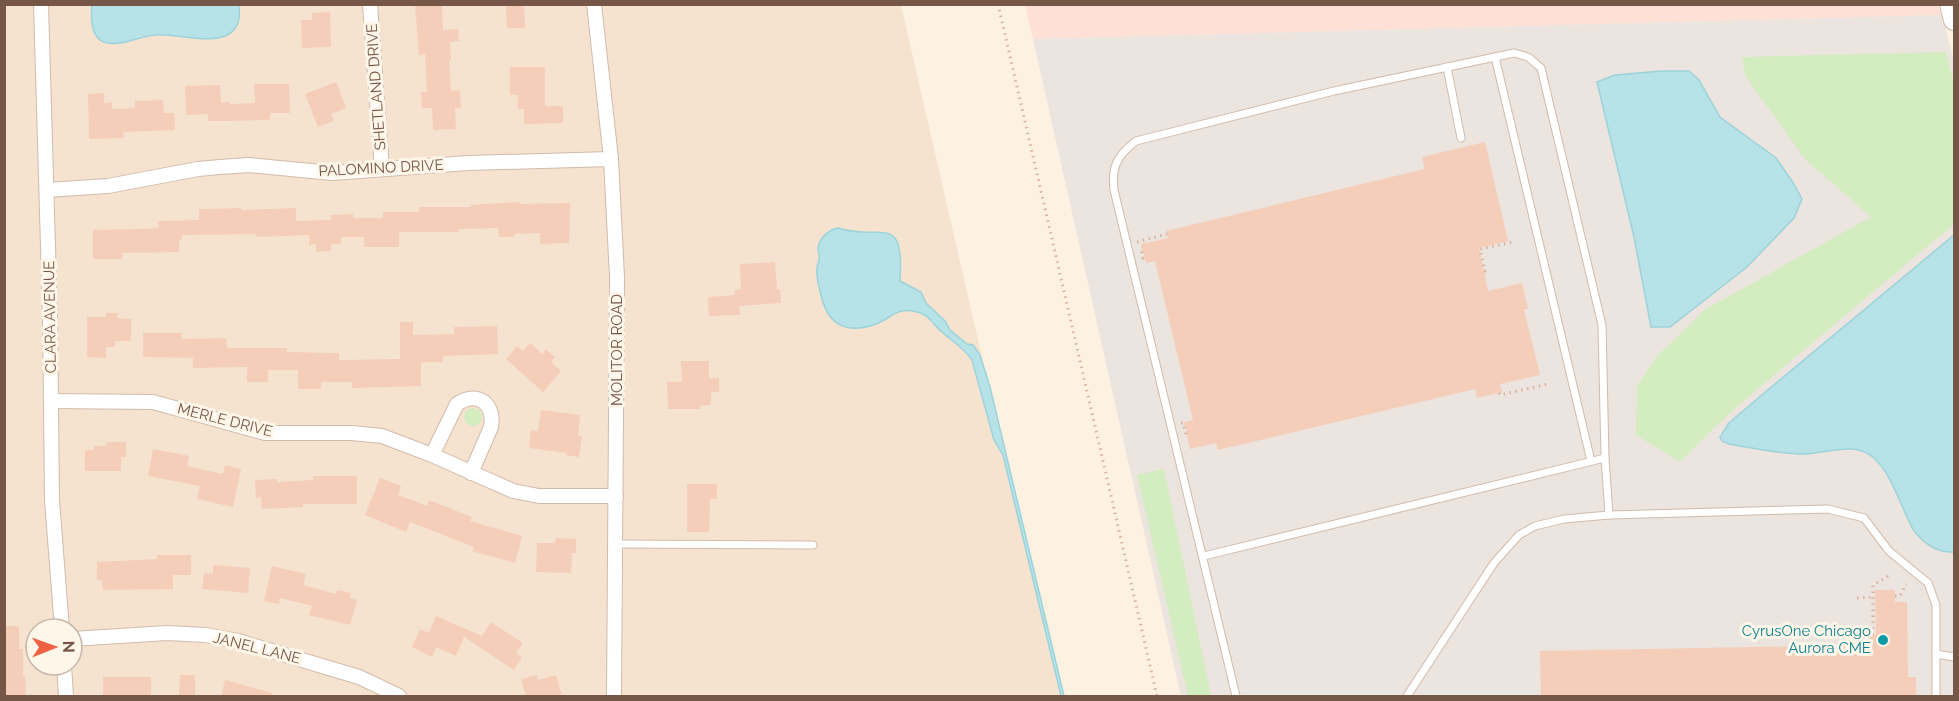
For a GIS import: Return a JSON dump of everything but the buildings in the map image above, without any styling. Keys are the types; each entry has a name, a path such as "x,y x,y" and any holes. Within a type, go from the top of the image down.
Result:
{"street":[{"name":"CLARA AVENUE","path":"41,4 53,511 61,617"},
{"name":"SHETLAND DRIVE","path":"370,4 382,169"},
{"name":"MOLITOR ROAD","path":"594,4 611,159 617,277 614,696"},
{"path":"1950,4 1954,20"},
{"name":"PALOMINO DRIVE","path":"46,190 108,186 198,169 249,165 332,173 468,163 611,159"},
{"path":"432,455 458,404 473,398 481,400 491,412 491,428 471,473"},
{"name":"MERLE DRIVE","path":"51,401 153,402 265,433 382,436 432,455 513,491 527,494 616,496"},
{"name":"JANEL LANE","path":"84,638 167,633 205,635 238,641 359,677 399,696"},
{"path":"65,677 66,696"}],"lane":[{"path":"1236,696 1114,190 1112,177 1117,160 1123,151 1136,141 1334,91 1514,53 1528,57 1541,68 1602,325 1605,458 1609,515"},
{"path":"1495,57 1591,461"},
{"path":"1447,67 1461,138"},
{"path":"1204,556 1605,458"},
{"path":"1407,696 1494,563 1519,535 1535,526 1552,521 1609,515 1828,509 1864,518 1889,551 1928,583 1936,605 1936,696"},
{"path":"615,544 813,545"},
{"path":"1936,654 1954,657"}],"path":[{"path":"998,4 1157,696"},
{"path":"1137,242 1167,234"},
{"path":"1484,271 1480,249 1514,242"},
{"path":"1141,258 1143,258 1142,248"},
{"path":"1499,393 1500,395 1548,384"},
{"path":"1874,635 1873,585 1893,574"},
{"path":"1895,596 1900,596 1905,584"},
{"path":"1857,598 1873,597"}],"shaded area":[{"path":"1937,4 1942,15 1033,39 1025,5"},
{"path":"4,5 901,5 1060,696 5,696"},
{"path":"1942,15 1954,61 1954,696 1181,696 1033,39"}],"green space":[{"path":"1946,52 1954,84 1954,224 1735,408 1680,462 1636,435 1637,386 1658,355 1706,309 1871,217 1805,159 1746,77 1742,57"},
{"path":"469,408 477,408 482,413 480,424 469,426 464,421 464,413"},
{"path":"1164,469 1211,696 1188,696 1137,475"}],"water":[{"path":"92,5 239,5 239,17 233,31 213,39 155,35 112,44 100,40 94,33"},
{"path":"1689,71 1699,80 1720,117 1776,158 1802,199 1794,218 1747,267 1670,327 1651,327 1634,237 1597,82 1615,75"},
{"path":"838,228 887,233 894,237 900,259 900,281 921,292 926,303 945,321 950,330 967,344 973,345 980,355 990,387 1064,696 1061,696 1003,455 994,440 972,360 925,315 913,311 902,311 881,322 864,327 845,327 838,324 823,302 817,271 820,242 824,236"},
{"path":"1954,235 1954,552 1948,552 1932,547 1914,531 1886,473 1866,452 1847,449 1807,454 1781,453 1729,444 1722,441 1720,437 1729,423"}],"place":[{"name":"CyrusOne Chicago Aurora CME","path":"1883,640"}]}
